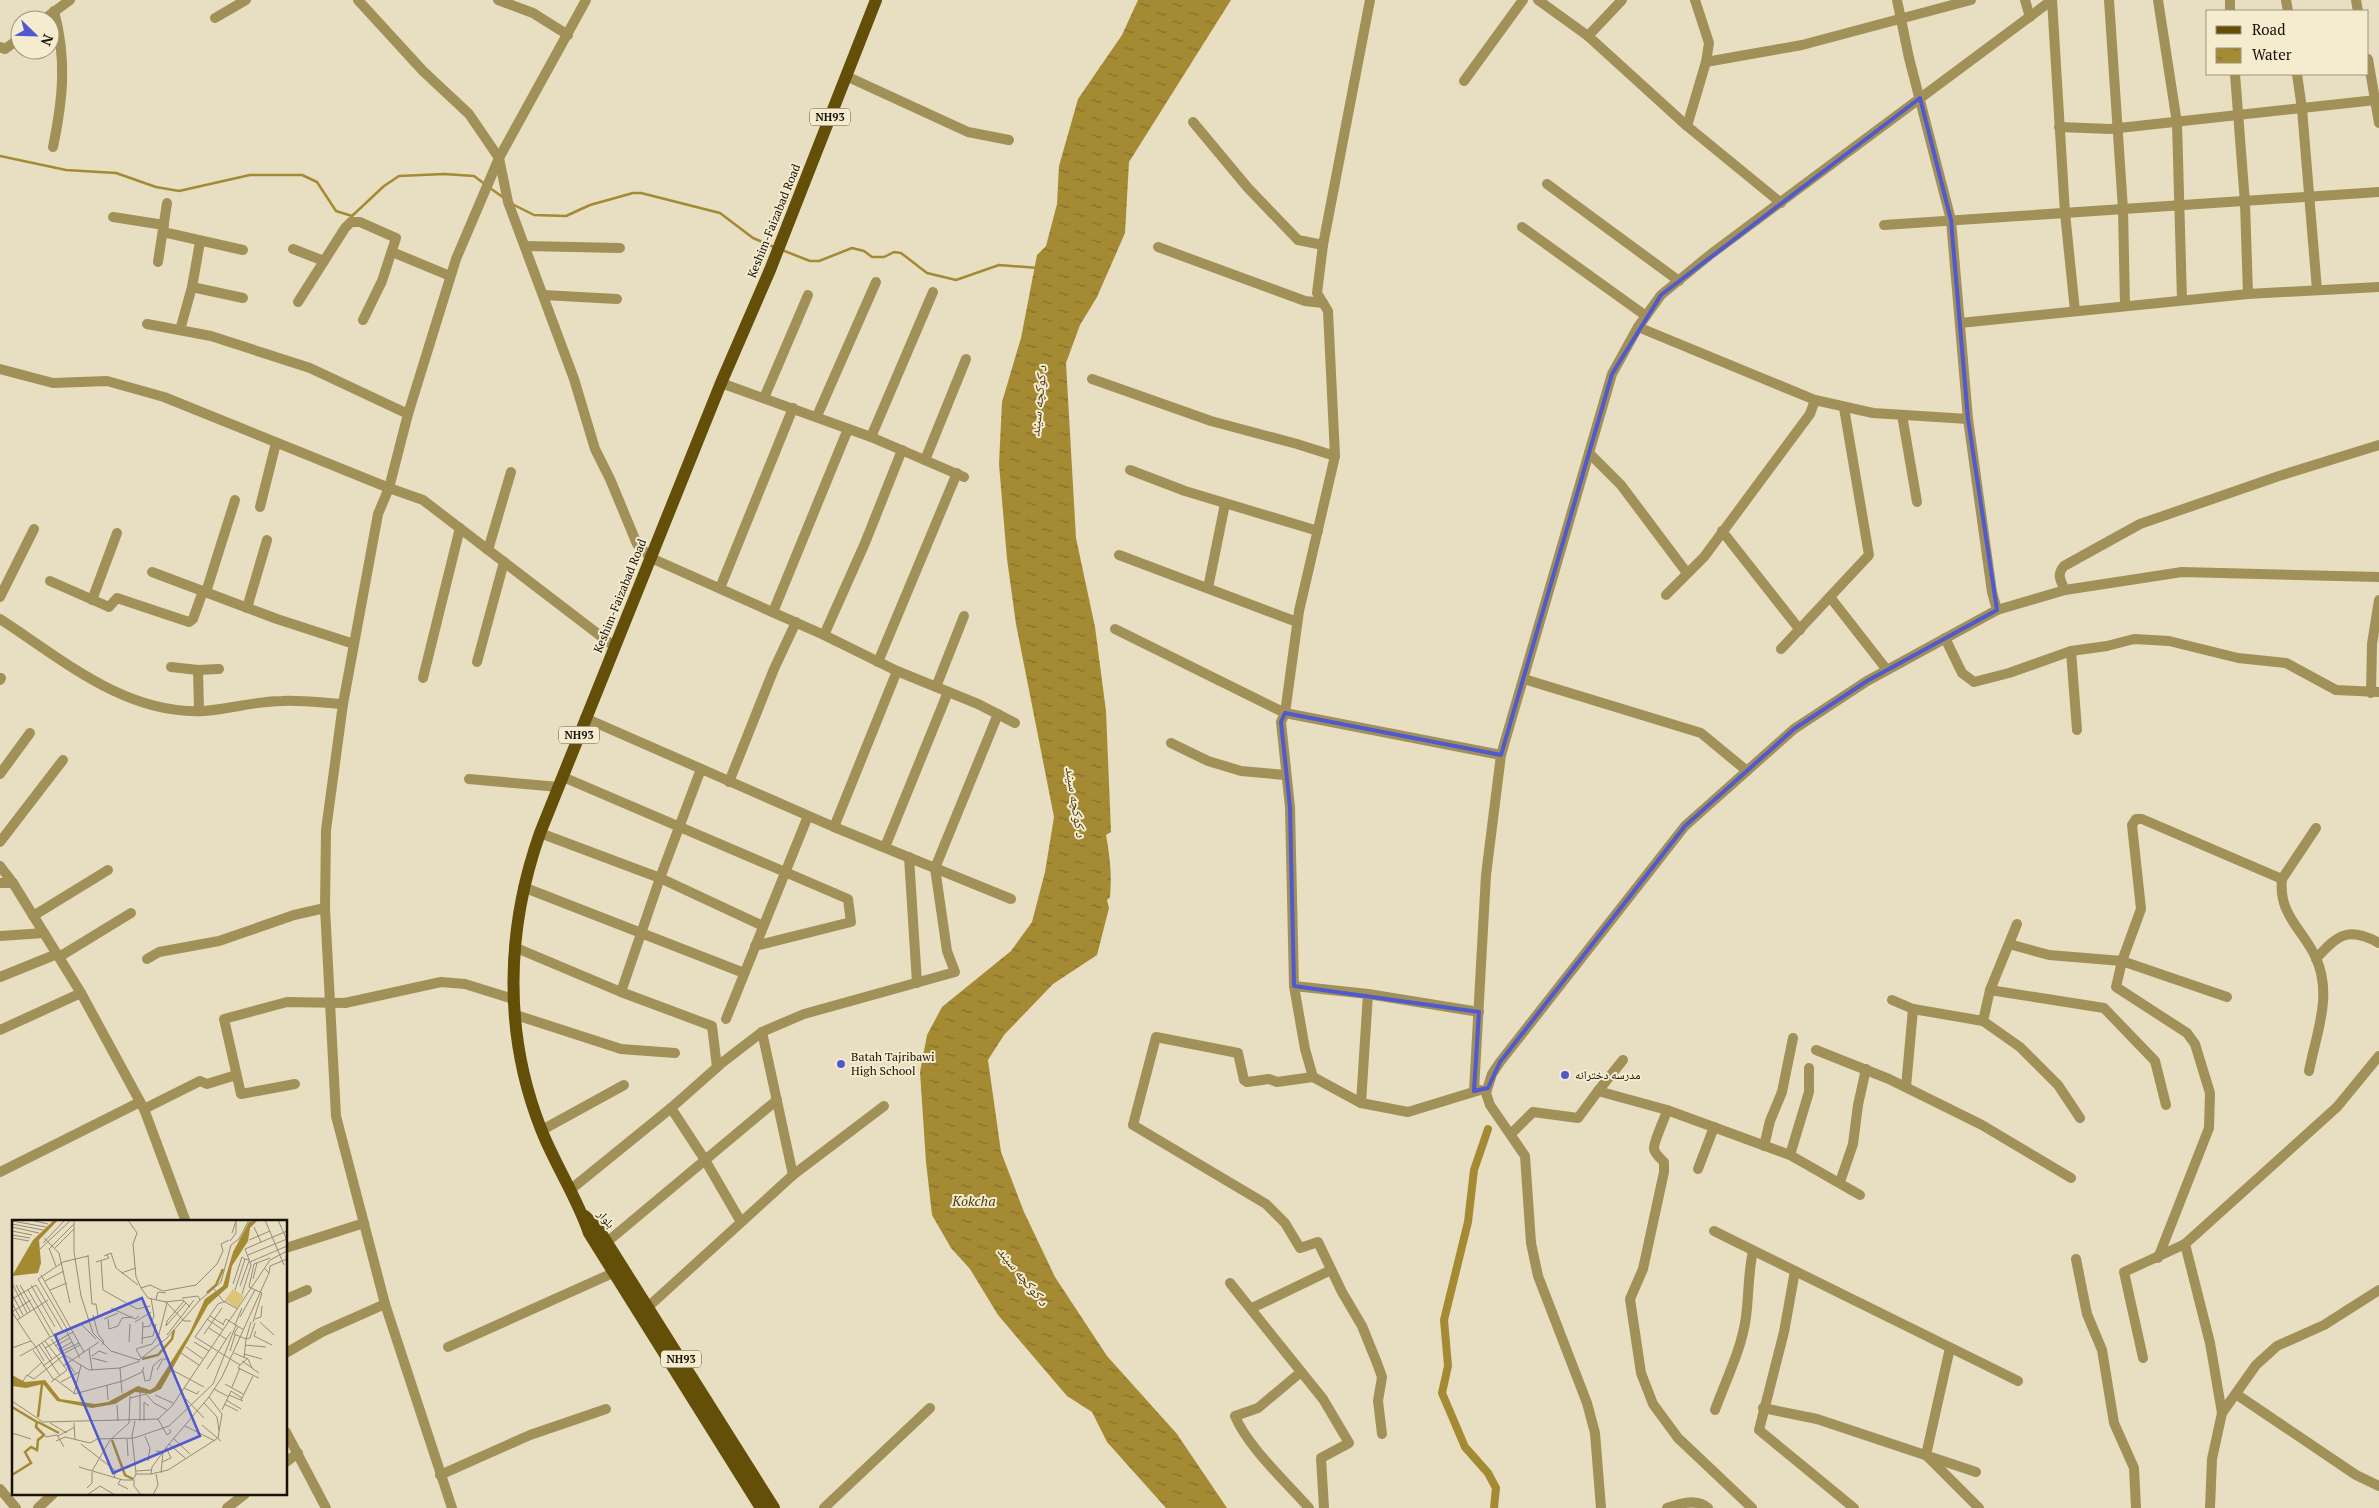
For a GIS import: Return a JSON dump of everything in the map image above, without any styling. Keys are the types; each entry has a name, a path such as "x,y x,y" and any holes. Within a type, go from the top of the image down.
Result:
{"main road":[{"name":"Keshim-Faizabad Road","path":"583,1214 542,1130 525,1078 514,999 514,947 522,887 540,833 585,718 721,383 770,270 876,0"},
{"name":"بلوار","path":"583,1214 599,1230 648,1307 656,1331 761,1508"},
{"name":"بلوار","path":"583,1214 589,1233 612,1274 656,1331 774,1508"}],"street":[{"path":"55,10 70,0"},
{"path":"215,18 246,0"},
{"path":"358,0 423,71 469,114 499,158 508,202 574,379 595,449 610,479 637,544 650,558 796,622 897,671 1015,723"},
{"path":"498,0 533,13 568,35"},
{"path":"452,1508 385,1304 336,1116 328,1004 325,908 326,830 343,704 378,514 389,488 408,414 450,276 499,158 586,0"},
{"path":"1313,1076 1305,1049 1294,986 1290,807 1285,775 1281,722 1285,713 1297,622 1334,456 1328,311 1317,293 1323,245 1370,0"},
{"path":"1464,81 1523,0"},
{"path":"1538,0 1588,36 1687,126 1780,203"},
{"path":"1588,36 1622,0"},
{"path":"1687,126 1706,62 1709,43 1695,0"},
{"path":"1897,0 1909,58 1951,220 1968,419 1992,592 1997,610"},
{"path":"1706,62 1802,45 1971,0"},
{"path":"2025,0 2030,17"},
{"path":"1474,1091 1486,875 1501,755 1612,374 1638,327 1661,295 1780,203 2052,0 2065,213 2075,311"},
{"path":"2108,0 2123,209 2125,306"},
{"path":"2158,0 2176,122 2182,300"},
{"path":"52,147 64,82 60,33"},
{"path":"2369,64 2379,123"},
{"path":"2235,75 2248,294"},
{"path":"2297,75 2302,109 2317,290"},
{"path":"846,76 968,132 1009,140"},
{"path":"2059,127 2118,129 2376,100"},
{"path":"1192,122 1248,188 1298,240 1323,245"},
{"path":"1547,184 1679,281"},
{"path":"1884,224 2244,203 2379,192"},
{"path":"158,262 168,203"},
{"path":"113,217 164,228 200,242 243,250"},
{"path":"298,302 352,222 360,222 396,238 382,281 362,320"},
{"path":"1522,226 1646,316"},
{"path":"180,330 192,287 200,242"},
{"path":"525,246 620,248"},
{"path":"1158,247 1305,301 1323,304"},
{"path":"294,249 324,261"},
{"path":"392,252 450,276"},
{"path":"817,416 876,282"},
{"path":"192,287 243,298"},
{"path":"1960,323 2248,294 2379,287"},
{"path":"871,437 933,292"},
{"path":"543,294 617,299"},
{"path":"764,398 808,295"},
{"path":"148,324 211,336 310,368 408,414"},
{"path":"1638,327 1815,400 1872,413 1968,419"},
{"path":"925,460 966,359"},
{"path":"0,369 53,383 108,381 164,396 276,443 423,500 615,647"},
{"path":"1092,379 1211,421 1334,456"},
{"path":"721,383 817,416 961,475 878,662"},
{"path":"1666,595 1704,557 1810,414 1815,400"},
{"path":"720,588 793,408"},
{"path":"1781,650 1869,555 1844,408"},
{"path":"1902,415 1917,502"},
{"path":"773,612 848,429"},
{"path":"260,507 276,443"},
{"path":"2065,590 2059,576 2064,566 2140,524 2279,476 2379,445"},
{"path":"824,635 865,544 902,450"},
{"path":"1589,453 1621,485 1687,573"},
{"path":"1130,470 1225,504 1318,531"},
{"path":"488,550 511,472"},
{"path":"50,581 109,607 117,598 189,622 193,619 205,592 235,500"},
{"path":"1208,588 1225,504"},
{"path":"423,678 460,528"},
{"path":"0,597 34,529"},
{"path":"1722,531 1800,630"},
{"path":"92,600 117,533"},
{"path":"247,608 267,540"},
{"path":"1119,555 1297,622"},
{"path":"477,662 504,562"},
{"path":"152,572 247,608 354,644"},
{"path":"1601,1508 1595,1433 1587,1403 1538,1276 1531,1243 1528,1169 1525,1156 1490,1105 1486,1093 1492,1074 1500,1062 1685,826 1794,730 1867,681 1997,610 2065,590 2182,572 2379,577"},
{"path":"1830,597 1887,670"},
{"path":"1945,638 1962,673 1974,682 2009,673 2071,651 2108,646 2134,639 2169,641 2238,658 2286,663 2336,690 2375,692 2372,644 2379,600"},
{"path":"936,687 964,616"},
{"path":"0,619 109,690 139,702 178,710 199,710 281,700 343,704"},
{"path":"729,782 774,669 796,622"},
{"path":"1115,629 1285,713 1501,755"},
{"path":"2071,651 2077,730"},
{"path":"171,667 198,670 219,669"},
{"path":"198,670 199,710"},
{"path":"834,827 897,671"},
{"path":"1524,679 1701,733 1747,771"},
{"path":"885,847 948,692"},
{"path":"570,1190 671,1108 717,1067 762,1032 804,1014 955,972 947,951 935,868 998,714"},
{"path":"585,718 808,816 1011,899"},
{"path":"0,774 30,733"},
{"path":"1171,743 1208,762 1242,772 1285,775"},
{"path":"0,842 63,760"},
{"path":"621,992 660,878 701,769"},
{"path":"469,779 561,782 679,826 848,899 850,922 755,946"},
{"path":"726,1019 808,816"},
{"path":"2158,1258 2208,1128 2210,1093 2195,1044 2187,1033 2118,991 2116,983 2122,960 2142,909 2132,825 2136,820 2142,819 2282,879"},
{"path":"2308,1071 2322,1016 2324,994 2316,959 2285,911 2281,888 2282,879 2316,828"},
{"path":"540,833 660,878 763,926"},
{"path":"909,857 917,983"},
{"path":"0,866 13,883 81,993 142,1105 185,1220"},
{"path":"33,916 108,870"},
{"path":"0,883 13,883"},
{"path":"522,887 744,973"},
{"path":"147,959 159,952 219,941 294,915 325,908"},
{"path":"0,977 58,955 131,913"},
{"path":"1983,1021 1990,990 2017,924"},
{"path":"0,936 44,933"},
{"path":"2316,959 2335,938 2353,934 2379,943"},
{"path":"2009,944 2049,955 2122,960 2227,997"},
{"path":"514,947 621,992 712,1026 717,1067"},
{"path":"295,1084 241,1094 224,1019 287,1002 345,1003 441,982 465,984 514,999"},
{"path":"1294,986 1368,994 1479,1012"},
{"path":"1990,990 2104,1008 2155,1061 2166,1105"},
{"path":"0,1030 81,993"},
{"path":"1361,1103 1368,994"},
{"path":"1892,1000 1913,1009 1983,1021 2020,1047 2058,1086 2080,1118"},
{"path":"1906,1087 1913,1009"},
{"path":"516,1015 621,1049 675,1053"},
{"path":"762,1032 793,1175"},
{"path":"1382,1434 1378,1401 1382,1377 1362,1326 1318,1242 1300,1248 1285,1223 1266,1204 1133,1125 1156,1037 1238,1053 1245,1082 1269,1078 1277,1082 1313,1076 1361,1103 1408,1112 1488,1088"},
{"path":"1764,1146 1770,1121 1782,1092 1793,1038"},
{"path":"1816,1050 1906,1087 1982,1125 2071,1178"},
{"path":"2143,1358 2124,1272 2185,1244 2337,1107 2379,1056"},
{"path":"1510,1134 1533,1112 1578,1118 1623,1060"},
{"path":"1790,1155 1809,1092 1809,1068"},
{"path":"1840,1182 1853,1144 1858,1104 1866,1069"},
{"path":"0,1172 142,1105 200,1081 207,1084 236,1075"},
{"path":"542,1130 624,1085"},
{"path":"1598,1091 1667,1110 1790,1155 1860,1195"},
{"path":"607,1242 777,1100"},
{"path":"648,1307 793,1175 884,1106"},
{"path":"671,1108 741,1222"},
{"path":"1667,1110 1653,1146 1654,1152 1664,1162 1664,1172 1642,1269 1630,1299 1641,1373 1653,1404 1678,1438 1752,1508"},
{"path":"1698,1168 1714,1127"},
{"path":"288,1247 364,1223"},
{"path":"1714,1231 2018,1381"},
{"path":"2185,1244 2210,1343 2222,1413 2212,1459 2210,1508"},
{"path":"1715,1410 1736,1354 1746,1318 1748,1274 1754,1251"},
{"path":"2076,1259 2088,1314 2102,1350 2114,1423 2134,1468 2137,1497 2136,1508"},
{"path":"1252,1308 1331,1270"},
{"path":"1795,1271 1784,1332 1763,1408 1760,1430 1854,1508"},
{"path":"448,1347 612,1274"},
{"path":"1230,1283 1252,1308 1323,1399 1349,1443 1321,1458 1324,1508"},
{"path":"288,1298 307,1290"},
{"path":"2222,1413 2256,1365 2277,1346 2324,1325 2379,1290"},
{"path":"288,1352 322,1332 385,1304"},
{"path":"1926,1455 1950,1348"},
{"path":"1301,1372 1258,1408 1235,1416 1240,1427 1251,1442 1309,1508"},
{"path":"2236,1394 2356,1474 2379,1486"},
{"path":"824,1508 930,1408"},
{"path":"1763,1408 1817,1419 1976,1472"},
{"path":"440,1475 530,1435 606,1409"},
{"path":"288,1436 326,1508"},
{"path":"288,1460 298,1453"},
{"path":"1926,1455 1979,1508"},
{"path":"0,1489 16,1508"},
{"path":"38,1508 51,1496"},
{"path":"227,1508 242,1496"},
{"path":"1667,1508 1696,1502 1703,1503 1708,1508"}],"highlighted area":[{"path":"1920,98 1951,220 1968,419 1997,610 1867,681 1794,729 1685,826 1500,1062 1488,1088 1474,1091 1479,1012 1294,986 1290,807 1281,722 1285,713 1501,755 1612,374 1661,295"}],"water":[{"name":"Kokcha","path":"1138,0 1231,0 1129,162 1125,233 1097,297 1080,325 1066,363 1076,538 1095,627 1106,711 1111,832 1106,835 1111,874 1110,897 1107,900 1109,908 1097,955 1053,984 1004,1035 988,1060 1001,1152 1024,1212 1055,1277 1107,1356 1177,1434 1227,1508 1166,1508 1107,1442 1092,1412 1067,1396 998,1315 970,1269 951,1248 932,1215 926,1162 920,1072 927,1035 942,1007 1011,951 1032,922 1045,872 1054,817 1016,624 1007,559 999,464 1002,402 1021,338 1037,255 1046,246 1057,204 1059,166 1078,99 1122,35"}],"waterway":[{"path":"0,156 66,170 116,173 156,187 179,191 250,175 302,175 317,182 336,211 352,216 384,186 399,176 444,174 474,176 486,185"},
{"path":"490,188 504,198"},
{"path":"512,204 534,215 566,216 590,205 633,193 641,193 720,213 753,238 774,247"},
{"path":"782,250 810,261 819,261 852,248 864,251 872,257 884,257 894,252 901,253 927,273 956,280 999,265 1038,268"},
{"path":"1488,1129 1474,1170 1468,1222 1444,1320 1448,1366 1442,1393 1465,1447 1488,1473 1496,1488 1494,1508"}],"place":[{"name":"Batah Tajribawi High School","path":"841,1064"},
{"name":"مدرسه دخترانه","path":"1565,1075"}],"water label":[{"name":"د کوکچه سیند","path":"1038,401"},
{"name":"د کوکچه سیند","path":"1076,802"},
{"name":"د کوکچه سیند","path":"1023,1276"}]}
